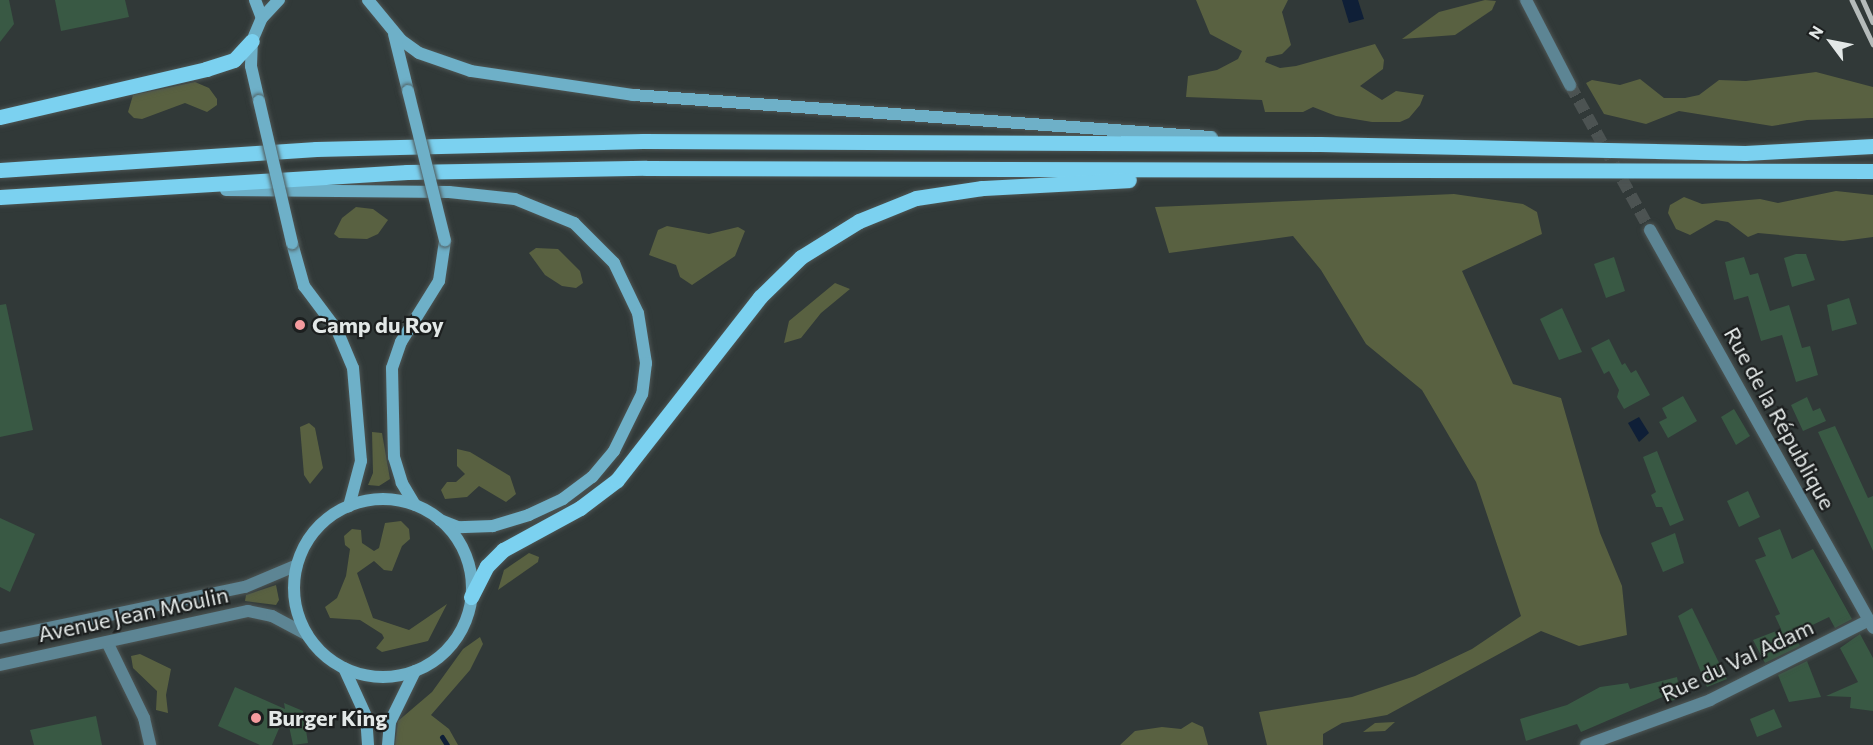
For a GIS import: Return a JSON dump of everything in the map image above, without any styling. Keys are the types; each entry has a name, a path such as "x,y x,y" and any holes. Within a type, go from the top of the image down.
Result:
{"main road":[{"path":"255,0 262,18"},
{"path":"0,117 206,69 234,60 252,41 262,18 279,0"},
{"path":"368,0 393,30 414,50 440,63 471,71 633,95 1320,144"},
{"path":"393,30 444,242 439,281 400,342 392,368 394,457 402,483 415,505"},
{"path":"252,41 251,66 304,286 337,330 353,368 361,461 349,506"},
{"path":"0,170 316,149 494,143 1320,144 1736,153 1873,146"},
{"path":"0,197 102,188 407,172 622,168 1278,172 1873,171"},
{"path":"102,188 449,192 515,199 541,207 574,224 614,263 629,288 644,334 646,363 642,394 631,423 592,477 563,500 493,526 458,527 440,520 415,505 375,500 349,506 322,523 297,565 295,601 307,635 317,649 344,668 379,677 415,671 436,659 453,642 465,621 471,597 487,566 503,550 580,508 616,480 760,297 801,257 860,221 916,198 982,188 1278,172"},
{"path":"440,520 463,549 470,573 471,597"},
{"path":"344,668 366,716 368,745"},
{"path":"388,745 390,722 415,671"}],"street":[{"path":"1526,0 1570,85"},
{"name":"Rue de la République","path":"1650,230 1871,618"},
{"name":"Avenue Jean Moulin","path":"0,638 245,587 297,565"},
{"name":"Avenue Jean Moulin","path":"0,664 248,611 272,616 307,635"},
{"name":"Rue du Val Adam","path":"1586,745 1710,700 1871,618"},
{"path":"107,642 144,718 150,745"}],"green space":[{"path":"1196,0 1288,0 1282,12 1291,45 1282,54 1267,57 1265,62 1280,68 1296,66 1375,44 1384,60 1383,69 1360,86 1382,100 1396,91 1424,95 1420,105 1409,118 1400,122 1372,122 1336,116 1313,107 1303,112 1265,112 1262,100 1186,97 1188,76 1217,70 1238,59 1242,51 1210,34"},
{"path":"1485,0 1496,1 1492,10 1455,35 1402,39 1439,12"},
{"path":"1816,72 1873,87 1873,118 1807,120 1772,126 1679,111 1646,124 1604,114 1586,83 1592,80 1620,85 1640,79 1664,98 1685,98 1699,95 1719,80 1746,81"},
{"path":"195,82 209,88 217,99 217,105 207,112 185,103 142,119 134,118 128,112 133,95"},
{"path":"1836,191 1873,195 1873,237 1843,241 1758,233 1748,237 1728,222 1716,220 1690,235 1676,229 1668,213 1670,205 1684,197 1702,204 1760,199 1778,203"},
{"path":"1454,194 1523,204 1537,212 1542,234 1462,271 1513,384 1561,398 1600,533 1622,586 1627,635 1579,646 1541,631 1387,715 1342,723 1323,734 1323,745 1267,745 1259,712 1352,697 1415,676 1472,649 1521,616 1476,482 1422,390 1366,344 1321,270 1293,236 1169,253 1155,207"},
{"path":"356,207 373,209 388,220 378,234 367,239 339,238 334,234 342,218"},
{"path":"667,226 709,234 738,227 745,231 735,256 692,285 680,277 676,265 649,255 658,230"},
{"path":"536,248 558,249 580,271 583,283 576,288 562,286 545,275 529,253"},
{"path":"835,283 850,289 821,313 801,338 784,343 789,321"},
{"path":"309,423 315,428 323,468 310,484 304,475 300,427"},
{"path":"372,432 382,433 390,479 379,486 368,485 373,473"},
{"path":"457,449 470,452 510,476 516,494 506,502 479,486 467,497 445,499 441,490 447,482 456,482 465,474 457,466"},
{"path":"401,521 409,529 410,539 402,546 392,571 384,570 374,561 357,573 373,618 409,630 447,604 428,641 382,652 376,648 384,638 382,634 360,620 330,618 325,607 337,598 346,576 350,549 345,545 344,536 352,529 361,530 362,543 374,551 379,548 385,523"},
{"path":"529,553 539,557 538,562 498,590 504,570"},
{"path":"276,585 279,600 276,605 245,601 246,595"},
{"path":"480,637 483,644 470,670 431,715 449,729 458,745 395,745 398,721 432,692 463,649"},
{"path":"140,654 171,669 166,695 168,713 156,710 157,691 133,668 131,656"},
{"path":"1192,722 1203,727 1208,745 1120,745 1135,731 1162,727 1181,729"},
{"path":"1395,722 1385,731 1363,732 1375,723"}],"water":[{"path":"1342,0 1358,0 1364,19 1349,23"},
{"path":"1639,417 1649,433 1639,442 1628,423"}],"building":[{"path":"0,0 9,0 14,24 0,42"},
{"path":"55,0 125,0 129,17 61,31"},
{"path":"1806,254 1815,280 1792,287 1784,258"},
{"path":"1614,257 1625,291 1606,298 1594,264"},
{"path":"1744,257 1750,275 1758,273 1770,311 1789,305 1802,348 1810,346 1818,375 1796,382 1782,335 1761,341 1748,296 1734,300 1725,262"},
{"path":"1849,298 1857,324 1832,331 1827,305"},
{"path":"6,304 33,430 0,437 0,305"},
{"path":"1562,308 1582,352 1559,360 1540,319"},
{"path":"1609,339 1622,365 1625,363 1631,373 1636,370 1650,395 1624,409 1617,397 1619,390 1609,371 1604,374 1591,348"},
{"path":"1683,396 1697,421 1668,438 1659,422 1667,418 1662,408"},
{"path":"1807,397 1813,411 1820,408 1826,421 1803,431 1791,405"},
{"path":"1734,409 1750,436 1736,445 1721,417"},
{"path":"1835,426 1868,498 1873,496 1873,551 1818,432"},
{"path":"1657,451 1684,520 1670,526 1662,507 1656,507 1651,495 1656,492 1643,457"},
{"path":"1748,491 1760,517 1739,527 1727,501"},
{"path":"0,518 35,534 10,592 0,587"},
{"path":"1780,529 1792,559 1813,549 1852,619 1835,628 1829,617 1794,634 1800,646 1765,663 1753,640 1781,629 1775,616 1780,614 1755,560 1766,556 1758,538"},
{"path":"1675,533 1684,563 1663,572 1651,543"},
{"path":"1692,608 1727,679 1707,687 1678,616"},
{"path":"1860,634 1873,658 1873,711 1850,708 1851,697 1826,696 1858,682 1840,648"},
{"path":"1807,661 1821,697 1789,702 1778,675"},
{"path":"1677,677 1681,697 1669,702 1667,695 1581,732 1577,724 1526,741 1520,719 1567,705 1600,687 1628,683 1630,689"},
{"path":"235,687 285,709 284,703 303,711 308,743 293,745 286,712 272,745 260,745 218,726"},
{"path":"1774,709 1782,727 1757,737 1750,719"},
{"path":"96,716 102,745 34,745 30,730"}],"waterway":[{"path":"442,737 447,745"}],"tunnel":[{"path":"1570,85 1650,230"}],"railway":[{"path":"1852,0 1873,44"},
{"path":"1863,0 1873,22"}],"place":[{"name":"Camp du Roy","path":"300,325"},
{"name":"Burger King","path":"256,718"}]}
